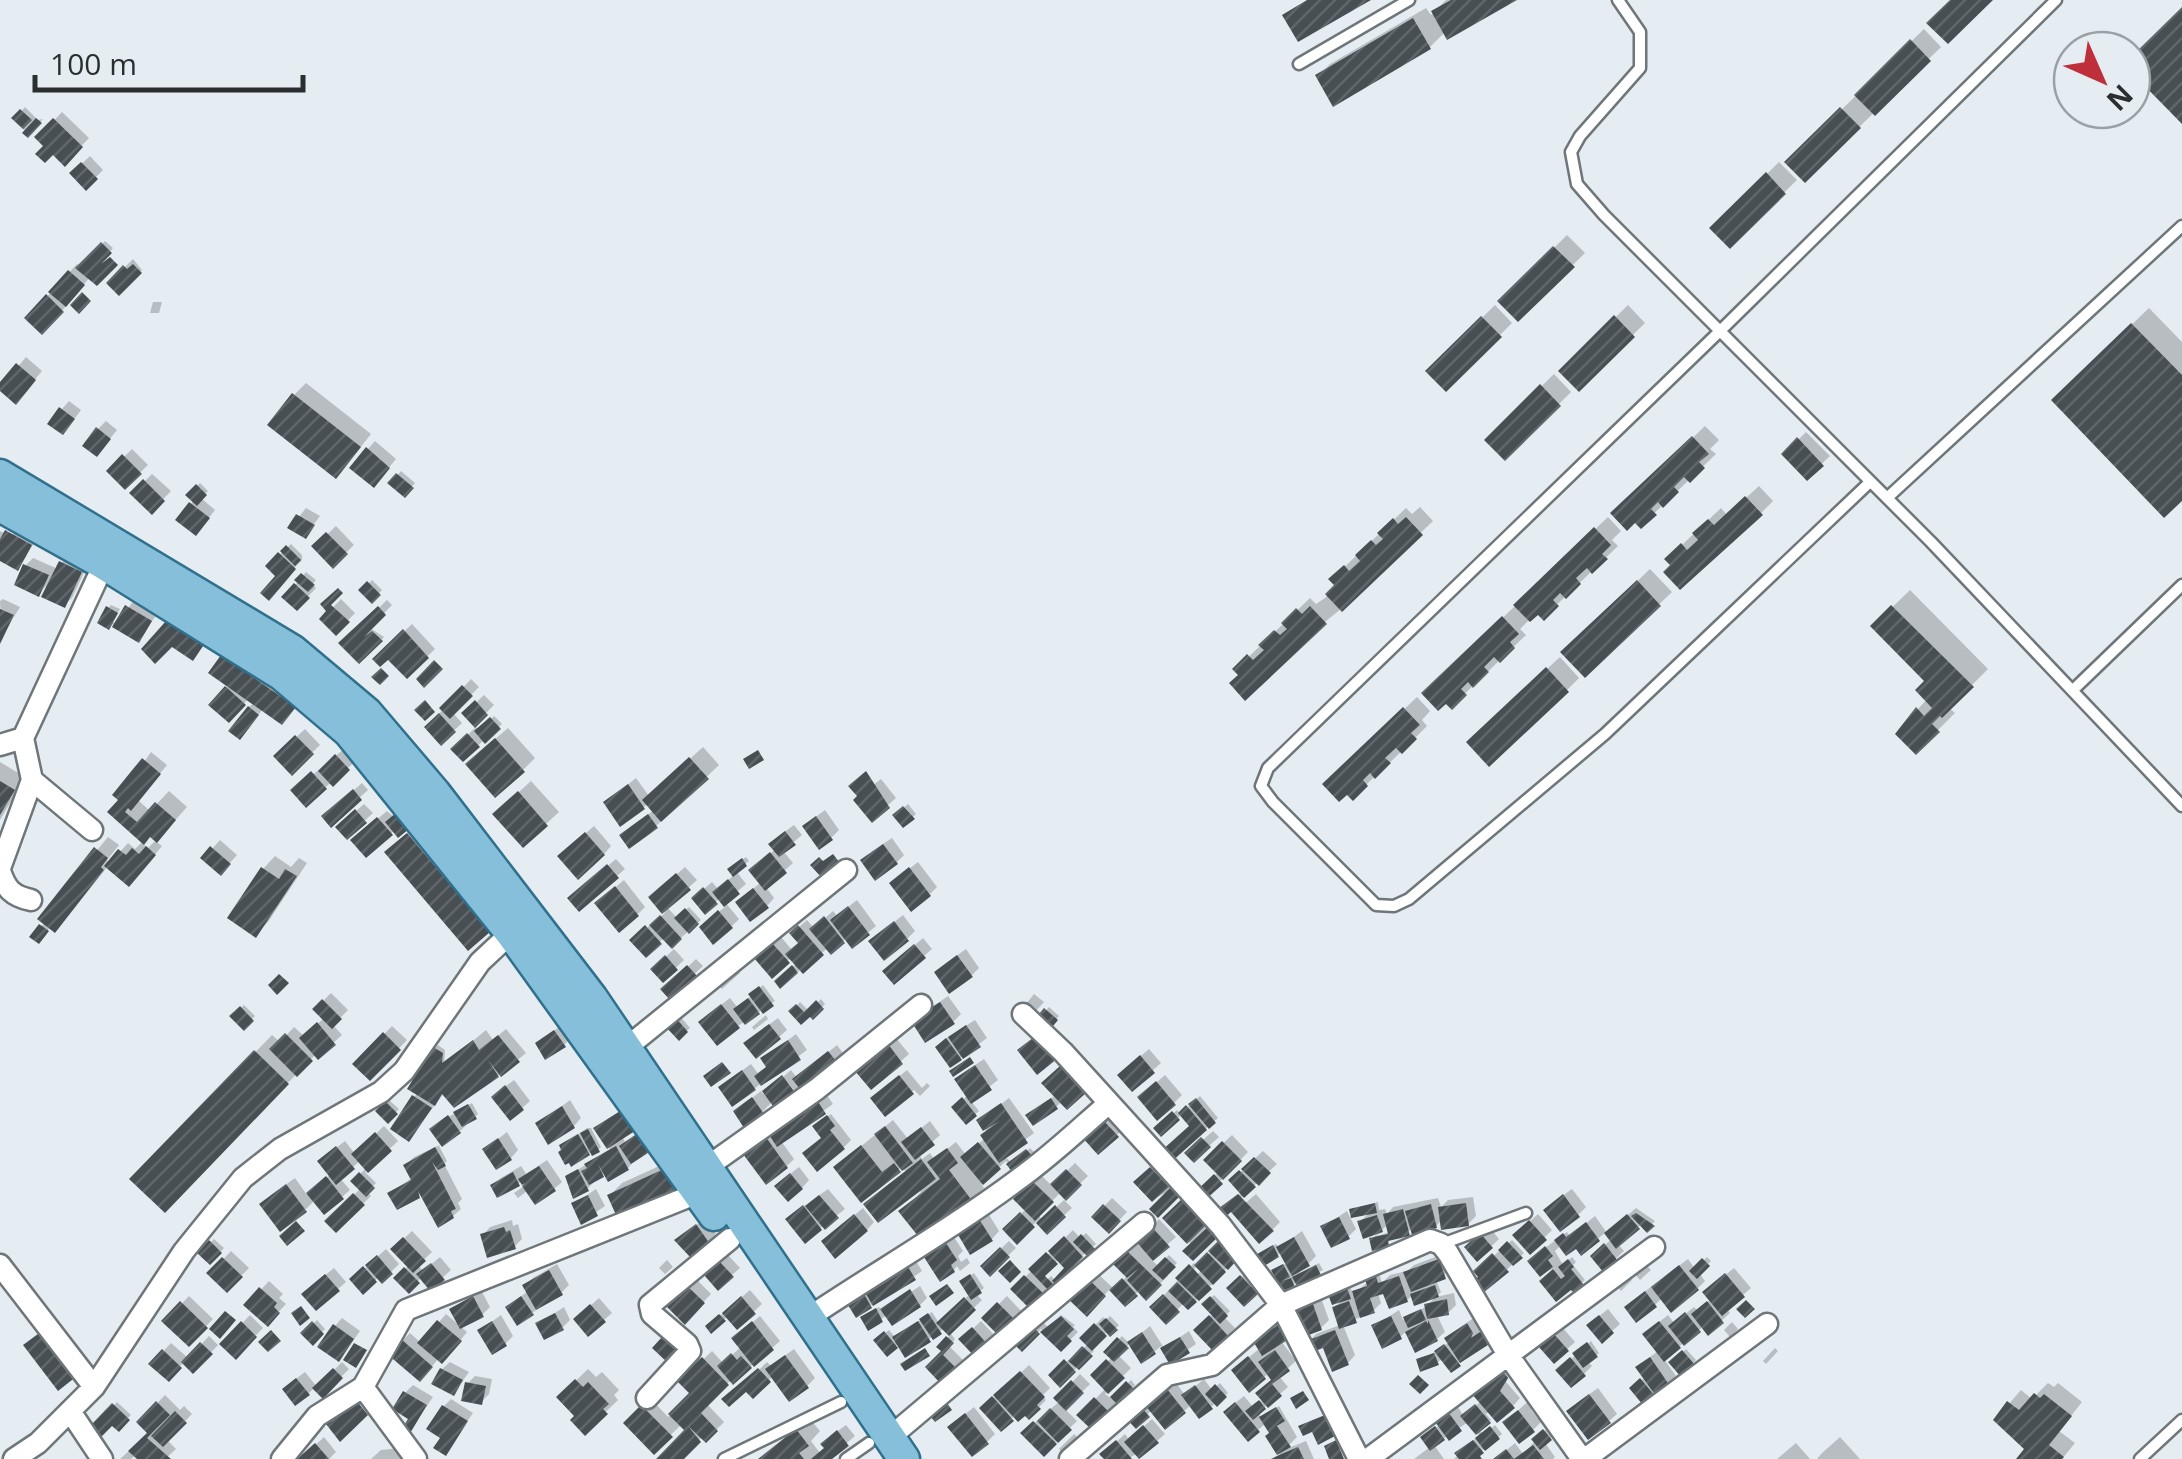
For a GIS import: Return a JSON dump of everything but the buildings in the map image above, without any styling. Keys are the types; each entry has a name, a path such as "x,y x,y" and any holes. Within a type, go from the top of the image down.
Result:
{"main road":[{"path":"0,475 292,650 368,714 436,794 592,998 708,1181 730,1238 878,1452"},
{"path":"0,506 104,564 282,675 349,732 708,1181 808,1318 878,1452"}],"street":[{"path":"30,900 16,897 6,887 0,870 32,780 23,738 104,564"},
{"path":"0,745 23,738"},
{"path":"32,780 92,830"},
{"path":"626,1048 846,870"},
{"path":"14,1459 38,1443 94,1386 184,1251 243,1178 280,1149 381,1092 404,1071 480,962 510,933"},
{"path":"282,1459 317,1416 363,1386 406,1310 708,1181 921,1005"},
{"path":"1024,1014 1222,1226 1281,1305 1359,1459"},
{"path":"808,1318 931,1241 1023,1177 1108,1104"},
{"path":"878,1452 1144,1223"},
{"path":"647,1398 690,1351 652,1314 650,1305 730,1238"},
{"path":"1070,1459 1156,1383 1167,1375 1212,1366 1281,1305 1430,1240 1441,1244 1508,1355 1584,1459 1768,1324"},
{"path":"1368,1459 1654,1247"},
{"path":"0,1265 94,1386"},
{"path":"363,1386 416,1459"},
{"path":"70,1412 102,1459"}],"lane":[{"path":"1299,64 1409,0"},
{"path":"1618,0 1640,32 1640,68 1580,136 1571,152 1577,184 2182,806"},
{"path":"1870,482 1605,734 1410,899 1394,906 1376,905 1261,786 1268,768 1720,332 2056,0"},
{"path":"1886,498 2182,226"},
{"path":"2072,690 2182,584"},
{"path":"1441,1244 1526,1213"},
{"path":"724,1459 841,1402"},
{"path":"2140,1459 2182,1420"}]}
